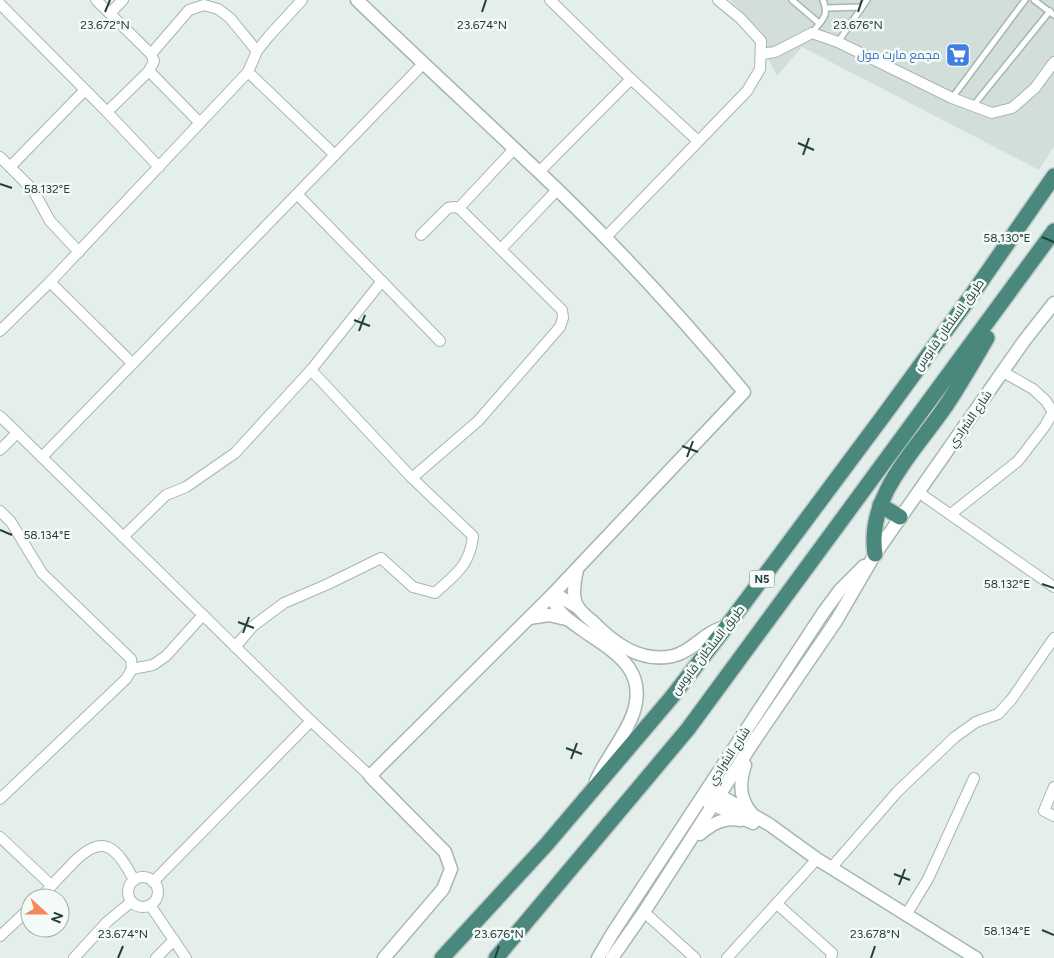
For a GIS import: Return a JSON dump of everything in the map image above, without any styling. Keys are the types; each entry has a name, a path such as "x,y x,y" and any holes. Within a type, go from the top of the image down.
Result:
{"highway":[{"name":"طريق السلطان قابوس","path":"442,958 546,845 671,698 887,411 971,296 1054,176"},
{"name":"N5","path":"496,958 688,729 1054,231"},
{"path":"872,558 874,524 880,505 891,483 948,404 1033,261"},
{"path":"880,505 900,517"}],"street":[{"path":"96,0 151,54 154,61 149,71 107,112"},
{"path":"110,13 123,0"},
{"path":"1,327 50,282 248,72 257,50 302,0"},
{"path":"357,0 539,172 605,238 692,330 744,392 552,595 370,776"},
{"path":"550,0 698,141"},
{"path":"605,238 747,91 760,68 761,41 740,18 718,0"},
{"path":"0,4 86,90 159,167"},
{"path":"151,54 189,10 204,4 218,9 230,18 257,50"},
{"path":"760,54 775,52 812,33 838,42 952,98 992,113 1012,108 1035,88 1054,62"},
{"path":"42,457 423,64"},
{"path":"149,71 200,124"},
{"path":"248,72 335,155"},
{"path":"539,172 631,79"},
{"path":"10,167 86,90"},
{"path":"459,208 514,149"},
{"path":"0,157 33,190 50,221 79,252"},
{"path":"501,250 557,190"},
{"path":"297,194 440,340"},
{"path":"412,478 478,421 560,327 563,318 562,310 459,208 448,208 421,235"},
{"path":"123,537 166,495 186,487 235,453 311,370 382,281"},
{"path":"50,282 132,364"},
{"name":"شارع الشرادي","path":"612,958 840,615 872,558 1054,303"},
{"path":"236,647 253,626 284,602 328,584 381,558 413,586 435,592 461,569 472,551 473,536 412,478 311,370"},
{"path":"951,514 1018,461 1054,412 1046,401 1033,389 1003,372"},
{"path":"0,416 311,721 370,776 445,852 451,868 443,889 384,958"},
{"path":"0,450 17,433"},
{"path":"918,492 1054,587"},
{"path":"0,511 11,522 42,573 131,659 132,669 126,679 0,799"},
{"name":"شارع الشرادي","path":"598,958 823,613 849,580 872,558"},
{"path":"576,569 574,593 577,607"},
{"path":"552,595 560,596 577,607 598,628 625,648 648,657 675,656 692,647 710,633 727,626"},
{"path":"552,595 554,603 566,619 621,658 629,666 634,676 637,690 632,715 625,731 601,770 592,791"},
{"path":"132,669 153,665 166,656 203,615"},
{"path":"529,618 549,615 566,619"},
{"path":"831,868 898,791 955,737 976,722 998,714 1012,700 1054,638"},
{"path":"154,882 311,721"},
{"path":"751,818 744,801 740,783 754,742"},
{"path":"906,915 928,879 974,778"},
{"path":"1054,787 1044,811 1054,816"},
{"path":"704,793 785,837 831,868 976,958"},
{"path":"686,848 717,822 751,818"},
{"path":"0,837 51,885"},
{"path":"49,888 84,851 96,845 107,847 124,860 134,880"},
{"path":"727,958 817,859"},
{"path":"144,877 154,882 157,897 150,906 137,906 131,902 128,890 134,880 144,877"},
{"path":"74,958 107,922 131,902"},
{"path":"776,904 832,953 831,958"},
{"path":"150,906 186,958"},
{"path":"644,912 695,958"},
{"path":"0,936 20,917"},
{"path":"156,958 174,940"}],"lane":[{"path":"792,0 819,23"},
{"path":"812,33 826,15 827,8 824,0"},
{"path":"838,42 867,0"},
{"path":"952,98 1025,0"},
{"path":"973,107 1052,13 1034,0"},
{"path":"827,8 862,7"}],"shaded area":[{"path":"730,0 1054,0 1054,146 1039,170 802,47 777,76 746,16"}],"place":[{"name":"مجمع مارت مول","path":"958,55"}]}
